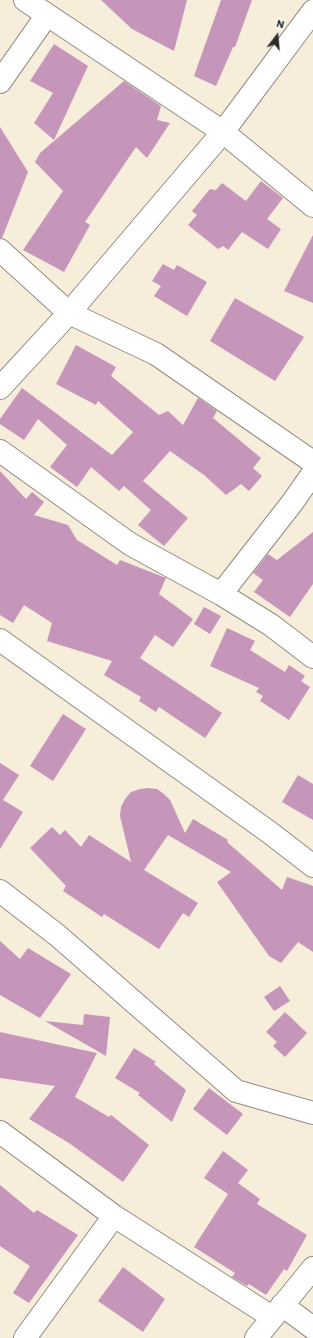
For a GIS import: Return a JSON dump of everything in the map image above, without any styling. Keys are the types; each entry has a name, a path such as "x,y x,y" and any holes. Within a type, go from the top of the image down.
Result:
{"street":[{"path":"25,0 223,132 313,206"},
{"path":"0,388 69,313 223,132 313,11"},
{"path":"0,82 47,15"},
{"path":"0,250 69,313 156,354 313,462"},
{"path":"0,451 130,544 221,594 271,625 313,657"},
{"path":"221,594 313,473"},
{"path":"0,640 269,832 313,866"},
{"path":"0,891 56,935 236,1091 313,1113"},
{"path":"0,1132 114,1216 277,1311 313,1328"},
{"path":"25,1338 114,1216"},
{"path":"256,1338 313,1268"}],"building":[{"path":"101,0 187,0 174,51 132,29"},
{"path":"221,0 252,0 235,47 233,47 216,86 194,76"},
{"path":"54,44 88,66 54,140 34,123 53,93 30,81"},
{"path":"124,81 161,106 157,120 170,123 147,158 136,147 85,222 90,225 64,272 23,250 63,191 35,162 40,153"},
{"path":"0,127 28,172 2,238 0,238"},
{"path":"261,181 283,198 267,219 281,229 268,249 242,232 228,250 223,246 218,249 188,225 197,215 192,211 210,189 216,190 222,183 246,201"},
{"path":"313,235 313,303 284,291"},
{"path":"163,264 174,270 177,265 207,282 187,316 154,296 161,286 152,281"},
{"path":"235,298 304,337 275,381 210,341"},
{"path":"76,345 116,367 111,376 159,415 168,411 183,425 198,398 217,411 213,418 261,458 253,468 262,476 249,491 241,484 226,495 204,475 170,451 143,481 188,518 164,546 138,525 151,510 124,486 119,491 91,467 77,487 50,467 67,445 38,419 24,440 0,424 0,419 22,388 112,455 133,432 98,401 96,405 56,384"},
{"path":"0,471 26,499 32,492 44,502 34,515 68,525 77,540 117,565 120,560 166,578 159,594 193,619 173,647 155,635 140,658 222,713 205,738 159,707 156,712 139,701 141,697 104,675 112,661 47,641 52,623 24,605 13,623 0,615"},
{"path":"313,532 313,584 290,617 254,592 263,580 253,573 268,554 277,560"},
{"path":"204,607 221,616 210,634 194,624"},
{"path":"227,628 255,641 250,650 285,672 289,665 305,676 301,681 310,687 289,720 260,701 263,696 256,692 259,688 210,666"},
{"path":"63,714 86,729 53,781 30,766"},
{"path":"0,763 19,775 3,800 23,812 0,849"},
{"path":"298,775 313,784 313,820 282,802"},
{"path":"148,788 157,789 170,800 185,833 193,819 228,840 227,842 282,890 287,877 313,886 313,952 298,942 281,963 269,956 217,882 231,872 168,835 144,870 198,903 189,917 183,913 159,949 104,914 102,917 63,891 66,886 30,848 52,827 60,835 65,830 81,847 89,835 131,862 120,816 121,807 131,792"},
{"path":"0,941 20,959 28,948 71,974 40,1018 0,995"},
{"path":"280,986 290,1001 274,1011 264,997"},
{"path":"285,1012 307,1033 285,1057 273,1046 277,1042 266,1032"},
{"path":"84,1014 110,1017 106,1056 45,1021 83,1025"},
{"path":"0,1032 97,1053 75,1097 109,1117 111,1115 149,1145 123,1182 69,1143 29,1119 55,1086 0,1078"},
{"path":"134,1048 156,1062 154,1064 186,1090 172,1122 138,1095 140,1093 115,1078"},
{"path":"209,1088 243,1114 227,1135 193,1109"},
{"path":"223,1151 248,1170 238,1183 260,1199 257,1204 307,1235 287,1271 284,1269 266,1295 249,1284 247,1286 232,1277 235,1273 194,1247 228,1194 204,1178"},
{"path":"0,1185 34,1213 37,1210 78,1235 29,1303 13,1293 30,1266 0,1246"},
{"path":"123,1267 165,1299 143,1332 98,1301"}]}
